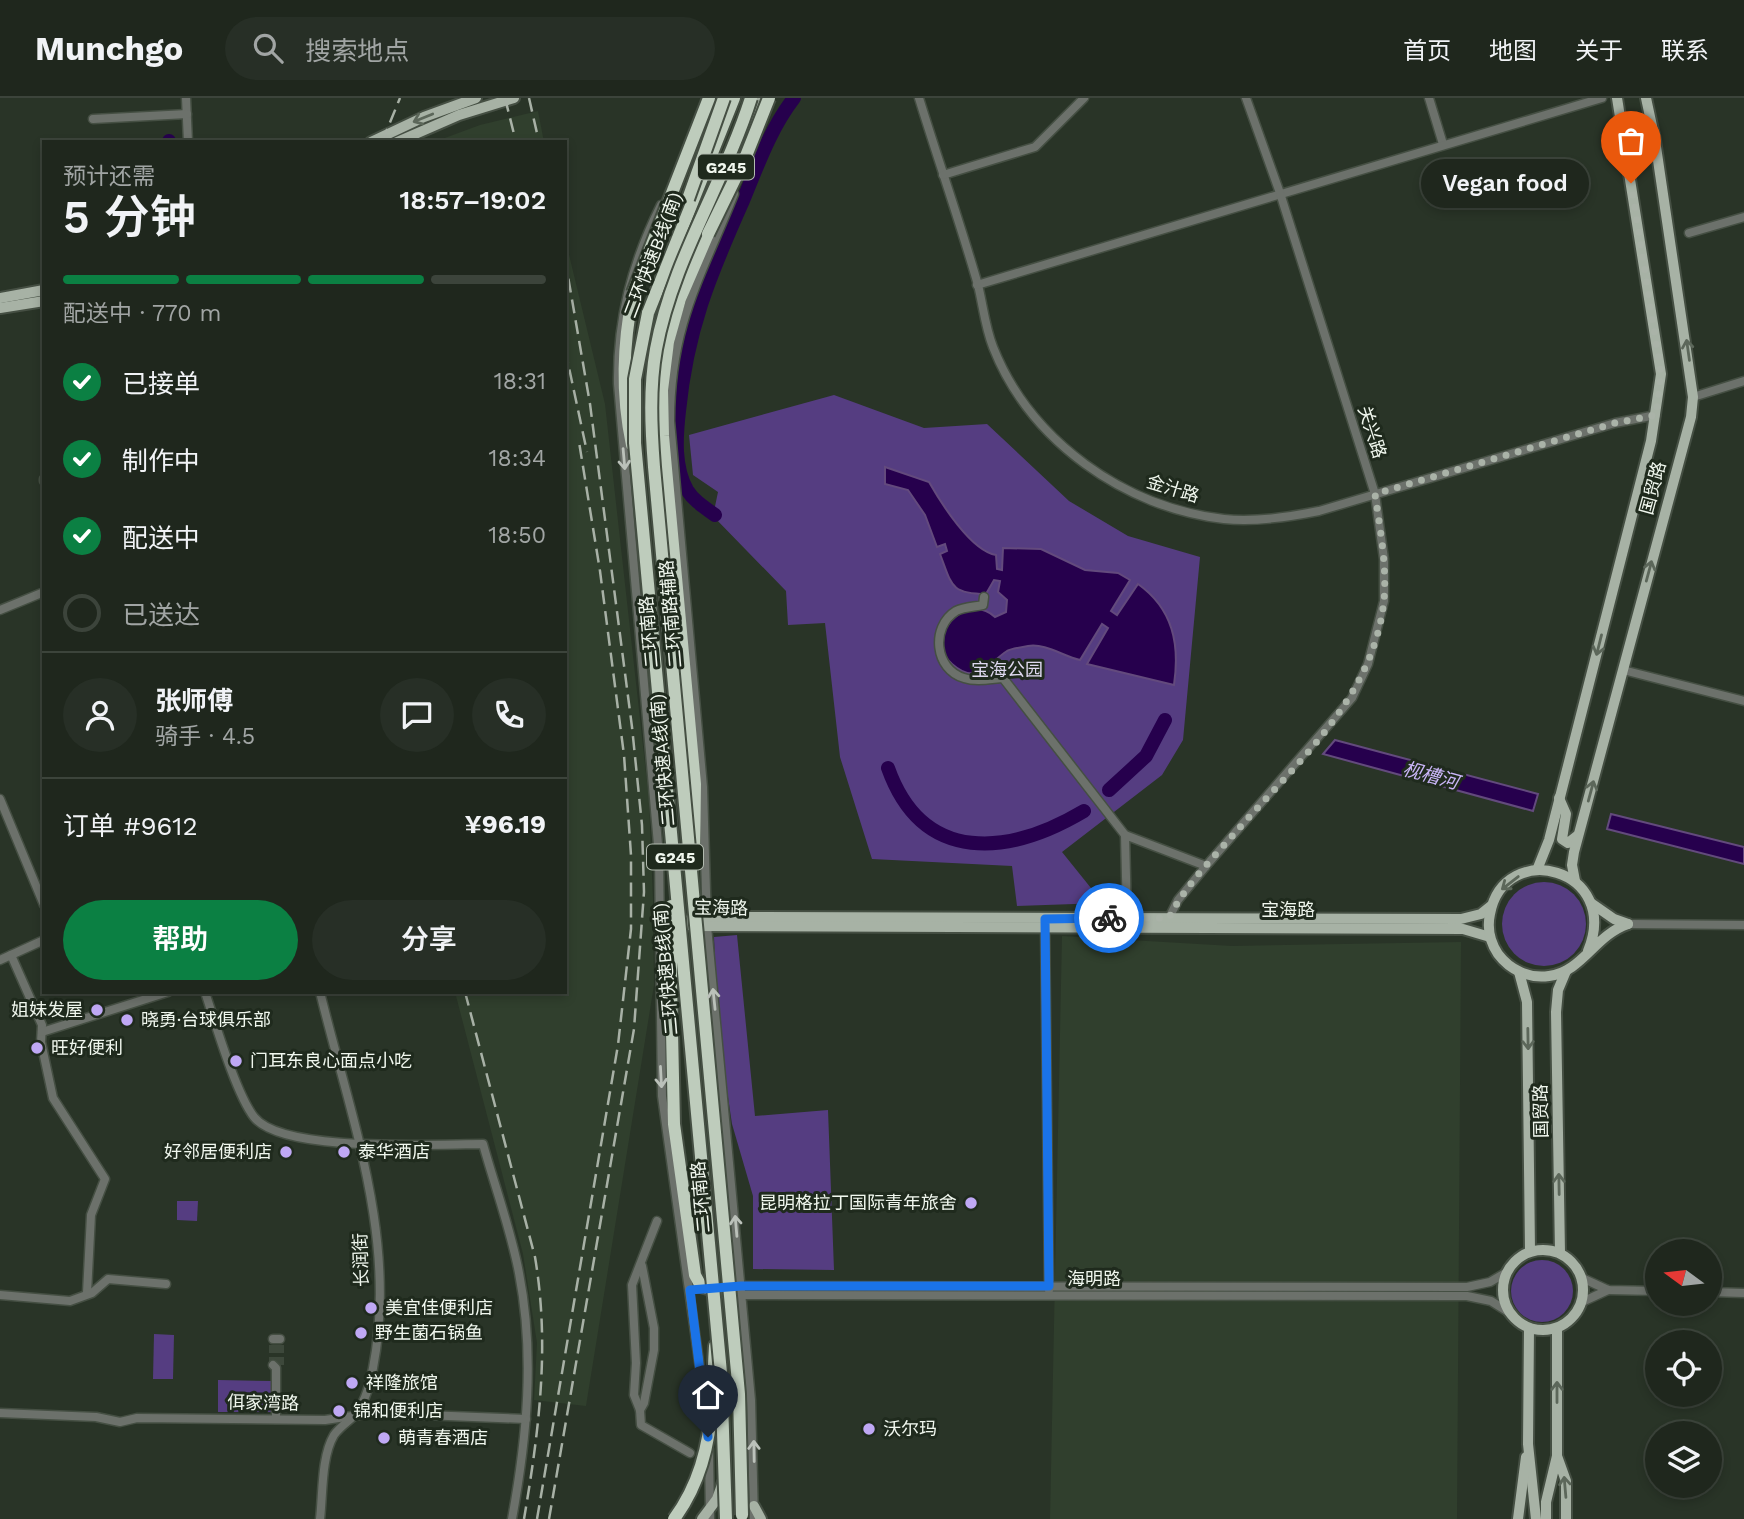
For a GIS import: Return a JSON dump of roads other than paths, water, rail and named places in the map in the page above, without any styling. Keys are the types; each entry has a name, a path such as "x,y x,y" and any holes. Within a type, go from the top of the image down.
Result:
{"highway":[{"path":"642,499 624,400 626,340 633,293 709,98"},
{"path":"648,313 666,251 707,152 725,98"},
{"name":"二环快速B线(南)","path":"727,1519 721,1293 669,814 635,431 637,361 648,313 734,98"},
{"name":"二环快速A线(南)","path":"741,1519 738,1383 651,419 652,380 660,332 674,289 751,98"},
{"path":"689,922 695,784 662,420 665,358 680,299 708,233 746,156 767,98"},
{"path":"660,332 672,295 708,233"},
{"path":"651,419 655,452 672,521"},
{"path":"669,814 673,1108 694,1272 701,1286 721,1293 708,1444 693,1489 674,1519"}],"main road":[{"path":"375,140 424,117 476,98"},
{"path":"402,140 459,115 514,98"},
{"name":"二环南路","path":"689,922 642,499 636,398 646,329 666,267 721,139 734,98"},
{"name":"二环南路","path":"727,1519 721,1293 651,468 649,380 657,332 671,288 758,98"},
{"name":"国贸路","path":"1537,870 1559,798 1656,415 1661,374 1617,98"},
{"name":"国贸路","path":"1575,881 1572,865 1580,832 1690,417 1693,397 1655,140 1646,98"},
{"path":"0,298 42,290"},
{"path":"0,308 42,300"},
{"path":"1559,798 1566,814 1562,839 1571,843 1580,832"},
{"path":"1537,870 1550,870 1575,881 1591,902 1614,919 1628,924 1604,936 1566,971 1535,977 1519,972 1496,951 1488,924 1491,906 1509,881 1537,870"},
{"path":"1588,951 1595,923 1591,902"},
{"name":"宝海路","path":"689,922 1045,923 1461,919 1481,914 1491,906"},
{"name":"宝海路","path":"1045,923 1127,918 1167,922 1463,929 1490,937"},
{"name":"国贸路","path":"1560,1253 1556,1012 1558,990 1566,971"},
{"name":"国贸路","path":"1519,972 1525,985 1527,1002 1530,1251"},
{"path":"1550,1250 1560,1253 1570,1259 1582,1278 1582,1302 1568,1322 1557,1328 1529,1328 1510,1313 1502,1291 1507,1272 1519,1257 1530,1251 1550,1250"},
{"name":"二环南路","path":"721,1293 738,1417 741,1519"},
{"path":"1518,1519 1528,1444 1529,1328"},
{"path":"1546,1519 1546,1502 1557,1456 1557,1328"},
{"path":"702,1519 710,1514 724,1478 727,1441"},
{"path":"1528,1444 1536,1501 1535,1519"},
{"path":"1557,1456 1566,1481 1566,1519"},
{"path":"754,1506 761,1519"}],"street":[{"path":"186,98 188,140"},
{"name":"二环南路辅路","path":"710,1514 706,1406 662,1096 657,830 622,435 619,342 629,284 650,230 683,166 725,98"},
{"name":"二环南路辅路","path":"754,1519 752,1417 707,922 703,787 672,463 670,388 675,347 684,313 742,173 767,98"},
{"name":"金汁路","path":"919,98 977,285 992,345 1020,396 1074,454 1124,489 1186,512 1225,519 1286,518 1615,423 1656,415"},
{"path":"943,175 1035,148 1084,98"},
{"name":"关兴路","path":"1167,922 1178,900 1206,866 1352,698 1368,664 1384,601 1384,559 1375,494 1280,193 1246,98"},
{"path":"1429,98 1443,144"},
{"path":"977,285 1602,98"},
{"path":"93,119 187,114"},
{"path":"1689,233 1744,217"},
{"path":"1693,397 1744,381"},
{"path":"0,610 42,593"},
{"path":"984,597 983,605 958,610 947,619 939,638 943,660 950,671 962,678 1003,678 1125,835 1206,866"},
{"path":"1623,670 1744,701"},
{"path":"0,799 42,900"},
{"path":"1125,835 1127,918"},
{"path":"660,924 689,922"},
{"path":"1045,923 1049,1290"},
{"path":"1628,924 1744,925"},
{"path":"0,960 42,941"},
{"path":"12,955 43,1032 41,1042 53,1098 105,1179 91,1214 87,1293"},
{"path":"43,1032 162,994"},
{"path":"206,994 247,1107 258,1123 275,1133 299,1140 483,1144 520,1275 528,1366 526,1419 512,1519"},
{"name":"长润街","path":"320,1519 331,1443 359,1410 369,1386 379,1310 377,1234 359,1142 321,994"},
{"path":"657,1221 632,1285 636,1363 634,1395 640,1425 690,1453"},
{"path":"639,1410 644,1403 654,1350 654,1328 642,1264"},
{"name":"海明路","path":"690,1290 721,1293 741,1290 1467,1287 1490,1282 1507,1272"},
{"path":"1582,1278 1608,1290 1645,1291"},
{"path":"0,1295 65,1301 87,1293 108,1279 166,1284"},
{"name":"海明路","path":"1049,1290 1467,1296 1491,1301 1510,1313"},
{"path":"1582,1302 1608,1290"},
{"path":"1722,1293 1744,1293"},
{"path":"276,1366 276,1419"},
{"name":"佴家湾路","path":"0,1413 96,1418 120,1422 137,1418 352,1418 373,1413 526,1419"}],"water":[{"path":"885,467 929,482 967,536 986,552 996,555 997,569 1002,570 1003,548 1041,549 1085,570 1118,573 1130,580 1111,611 1117,615 1138,584 1159,605 1171,628 1176,655 1174,685 1087,664 1108,628 1102,624 1080,660 1047,648 1020,647 1007,651 982,671 961,671 944,653 942,642 945,631 951,621 972,609 984,610 995,617 1006,612 1007,600 998,592 1000,581 994,580 986,594 965,592 954,586 940,554 947,551 945,544 937,547 925,515 908,490 885,484"},
{"name":"枧槽河","path":"1335,740 1538,794 1533,811 1323,754"},
{"path":"1611,814 1744,847 1744,864 1607,829"}],"waterway":[{"path":"715,515 696,501 687,490 678,462 678,421 688,355 701,304 719,255 765,149 794,98"},
{"path":"1109,790 1146,756 1165,720"},
{"path":"888,768 903,800 923,822 946,836 971,843 999,843 1027,837 1084,811"}],"tunnel":[{"path":"273,1339 273,1365"},
{"path":"280,1339 280,1365"}],"railway":[{"path":"383,140 400,98"},
{"path":"505,98 516,140"},
{"path":"529,98 539,140"},
{"path":"549,1519 634,1029 644,892 642,825 632,727 590,404 567,271"},
{"path":"567,358 587,452"},
{"path":"537,1519 618,1045 631,929 631,855 624,755 600,571 579,442"},
{"path":"466,994 535,1257 539,1290 542,1323 541,1388 524,1519"}],"place":[{"name":"Vegan food","path":"1631,183"},
{"name":"姐妹发屋","path":"97,1010"},
{"name":"晓勇·台球俱乐部","path":"127,1020"},
{"name":"旺好便利","path":"37,1048"},
{"name":"门耳东良心面点小吃","path":"236,1061"},
{"name":"好邻居便利店","path":"286,1152"},
{"name":"泰华酒店","path":"344,1152"},
{"name":"昆明格拉丁国际青年旅舍","path":"971,1203"},
{"name":"美宜佳便利店","path":"371,1308"},
{"name":"野生菌石锅鱼","path":"361,1333"},
{"name":"祥隆旅馆","path":"352,1383"},
{"name":"锦和便利店","path":"339,1411"},
{"name":"沃尔玛","path":"869,1429"},
{"name":"萌青春酒店","path":"384,1438"}],"park label":[{"name":"宝海公园","path":"1007,670"}]}
